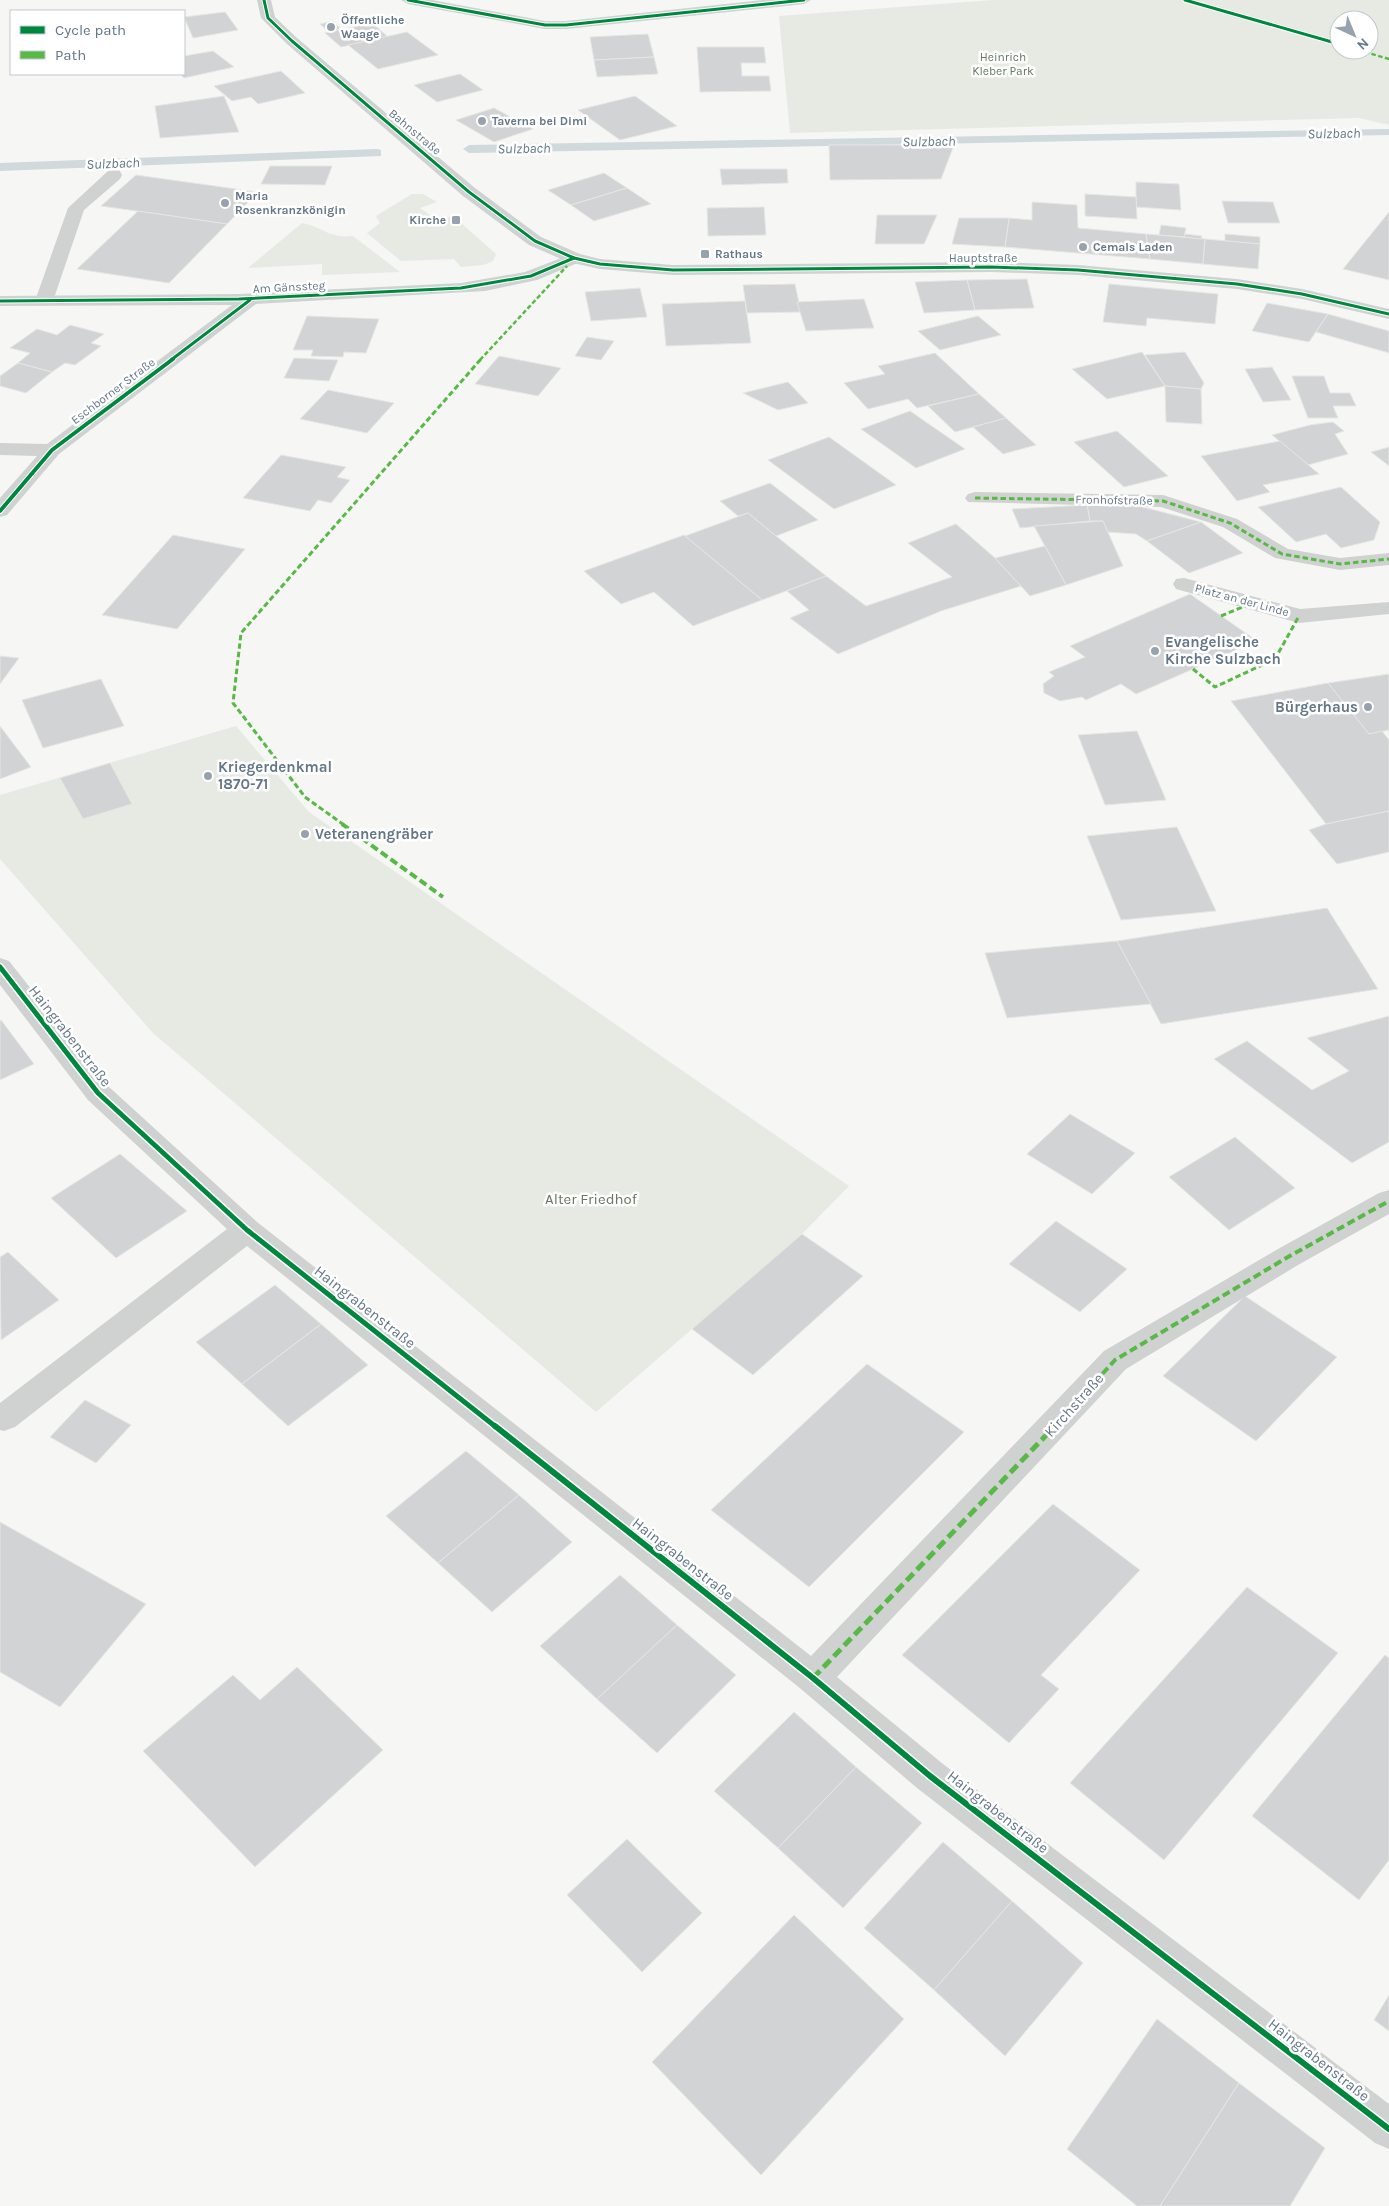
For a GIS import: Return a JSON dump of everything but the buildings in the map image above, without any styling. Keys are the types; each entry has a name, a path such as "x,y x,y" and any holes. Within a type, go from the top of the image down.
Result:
{"street":[{"name":"Bahnstraße","path":"264,0 268,18 292,41 469,192 535,241 574,258"},
{"path":"408,0 469,5 544,25 566,25 804,0"},
{"path":"46,298 76,208 114,175"},
{"name":"Am Gänssteg","path":"0,301 46,298 250,300 467,287 521,280 553,270 574,258"},
{"name":"Hauptstraße","path":"574,258 618,266 673,270 991,267 1078,270 1237,284 1302,294 1389,314"},
{"name":"Eschborner Straße","path":"0,511 52,450 250,300"},
{"path":"0,450 52,450"},
{"name":"Fronhofstraße","path":"975,498 1163,501 1230,523 1282,554 1340,564 1389,559"},
{"name":"Platz an der Linde","path":"1184,584 1299,616 1389,608"},
{"name":"Haingrabenstraße","path":"0,967 98,1093 247,1230 813,1678 930,1776 1389,2129"},
{"name":"Kirchstraße","path":"813,1678 1050,1431 1115,1360 1288,1257 1389,1201"},
{"path":"4,1418 247,1230"}],"green space":[{"name":"Heinrich Kleber Park","path":"993,0 1389,0 1389,125 1359,118 790,133 779,16"},
{"path":"412,194 423,194 437,202 420,208 437,220 453,216 496,254 493,261 484,265 461,267 454,259 401,261 367,233 380,223 376,216"},
{"path":"302,223 338,236 353,236 400,272 322,275 322,264 248,268"},
{"name":"Alter Friedhof","path":"236,726 309,812 849,1186 802,1234 596,1412 153,1033 0,859 0,795"}],"waterway":[{"name":"Sulzbach","path":"469,149 1389,132"},
{"name":"Sulzbach","path":"0,167 377,153"}],"marked path":[{"path":"1379,56 1389,59"},
{"path":"443,897 305,797 233,703 241,633 518,317 567,266"},
{"path":"975,498 1163,501 1230,523 1282,554 1340,564 1389,559"},
{"path":"1221,616 1252,603"},
{"path":"1193,669 1215,687 1275,659 1299,616"},
{"path":"813,1678 1050,1431 1115,1360 1288,1257 1389,1201"}],"cycle path":[{"path":"264,0 268,18 292,41 469,192 535,241 574,258 600,264 673,270 991,267 1078,270 1237,284 1302,294 1389,314"},
{"path":"408,0 545,25 566,25 804,0"},
{"path":"1185,0 1329,41"},
{"path":"0,301 239,299 461,288 485,286 531,276 574,258"},
{"path":"0,511 52,450 250,300"},
{"path":"0,967 98,1093 247,1230 813,1678 930,1776 1389,2129"}],"place":[{"name":"Öffentliche Waage","path":"331,27"},
{"name":"Taverna bei Dimi","path":"482,121"},
{"name":"Maria Rosenkranzkönigin","path":"225,203"},
{"name":"Kirche","path":"456,220"},
{"name":"Cemals Laden","path":"1083,247"},
{"name":"Rathaus","path":"705,254"},
{"name":"Evangelische Kirche Sulzbach","path":"1155,651"},
{"name":"Bürgerhaus","path":"1368,707"},
{"name":"Kriegerdenkmal 1870-71","path":"208,776"},
{"name":"Veteranengräber","path":"305,834"}]}
